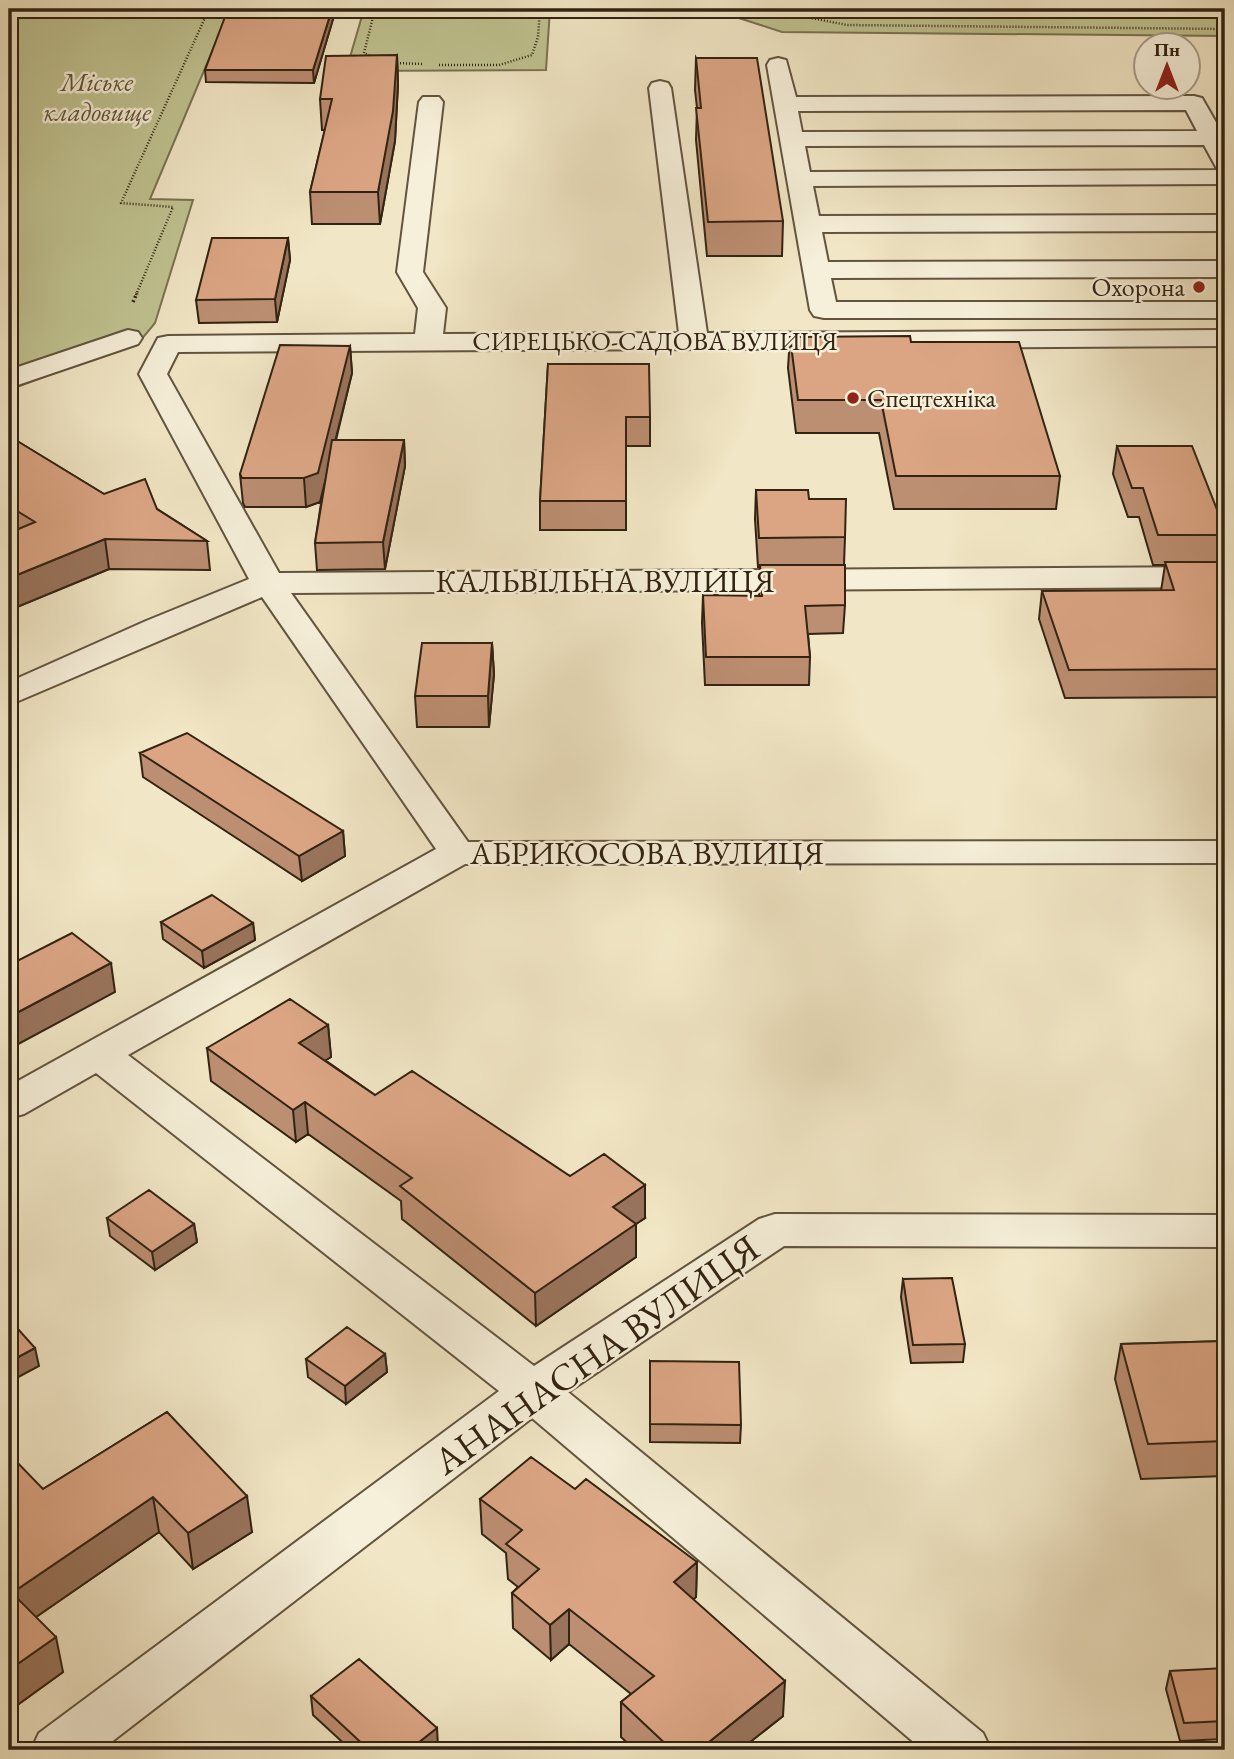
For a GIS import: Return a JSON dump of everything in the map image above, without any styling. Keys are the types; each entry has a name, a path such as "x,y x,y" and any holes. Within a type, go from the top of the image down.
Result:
{"street":[{"path":"778,65 824,310 1225,310"},
{"path":"660,88 694,341"},
{"path":"428,343 432,308 410,272 431,102"},
{"path":"785,104 1194,103 1225,162"},
{"path":"792,139 1213,138"},
{"path":"800,179 1225,177"},
{"path":"808,224 1225,223"},
{"path":"817,270 1225,269"},
{"path":"9,379 128,338"},
{"name":"СИРЕЦЬКО-САДОВА ВУЛИЦЯ","path":"268,583 153,374 168,344 1225,338"},
{"path":"9,398 107,360"},
{"name":"КАЛЬВІЛЬНА ВУЛИЦЯ","path":"9,695 158,628 268,583 1225,577"},
{"path":"268,583 457,853"},
{"name":"АБРИКОСОВА ВУЛИЦЯ","path":"9,1104 457,853 1225,852"},
{"path":"99,1054 533,1391 963,1750"},
{"name":"АНАНАСНА ВУЛИЦЯ","path":"59,1750 533,1391 775,1230 1225,1231"}],"path":[{"path":"128,338 128,314 173,207 121,203 209,9"},
{"path":"375,9 364,53 377,60"},
{"path":"438,65 498,65 519,62 532,55 538,37 540,9"},
{"path":"765,9 847,25 1225,29"},
{"path":"388,62 425,64"}],"green space":[{"name":"Міське кладовище","path":"9,9 230,9 150,199 193,200 155,323 141,340 9,390"},
{"path":"364,9 550,9 546,70 346,71"},
{"path":"711,9 1225,9 1225,36 1202,36 1202,32 1132,32 1132,35 782,32"}],"building":[{"path":"228,9 332,9 313,70 205,70"},
{"path":"397,55 393,111 378,192 310,192 332,99 320,99 326,56"},
{"path":"696,58 757,58 783,221 708,222 696,108 701,108"},
{"path":"212,238 288,238 275,299 196,300"},
{"path":"910,336 911,342 1019,342 1060,476 896,476 881,400 798,400 790,337"},
{"path":"280,345 350,346 318,473 304,478 242,478 240,474"},
{"path":"548,364 649,364 650,417 626,417 626,501 540,501"},
{"path":"9,436 104,494 145,479 157,509 207,541 105,539 12,577 9,575 9,533 35,522 9,506"},
{"path":"332,440 404,440 383,542 315,543"},
{"path":"1117,446 1192,446 1225,535 1158,535 1143,488 1132,488"},
{"path":"756,490 808,490 809,499 846,499 845,537 759,538"},
{"path":"1165,562 1225,562 1225,669 1069,670 1042,591 1174,590"},
{"path":"760,565 845,565 845,605 805,606 810,657 706,657 703,595 762,596"},
{"path":"422,643 492,643 488,696 415,696"},
{"path":"187,733 343,831 299,856 140,753"},
{"path":"212,895 253,923 202,951 161,922"},
{"path":"72,933 111,963 9,1017 9,965"},
{"path":"290,999 328,1025 299,1043 375,1095 412,1071 570,1176 604,1154 645,1185 613,1207 636,1224 535,1293 400,1186 412,1178 305,1102 293,1110 207,1048"},
{"path":"149,1190 194,1224 152,1252 107,1218"},
{"path":"952,1278 965,1344 913,1345 903,1279"},
{"path":"9,1319 35,1348 9,1362"},
{"path":"347,1327 385,1354 345,1386 306,1359"},
{"path":"1225,1341 1225,1441 1148,1444 1121,1344"},
{"path":"650,1361 739,1362 741,1425 650,1424"},
{"path":"167,1412 247,1496 188,1533 153,1497 12,1593 56,1637 9,1670 9,1454 43,1489"},
{"path":"531,1457 575,1489 586,1479 697,1562 674,1582 785,1681 699,1750 672,1750 621,1702 654,1676 569,1609 550,1625 512,1593 539,1569 506,1544 522,1530 480,1499"},
{"path":"359,1659 437,1728 409,1750 369,1750 311,1696"},
{"path":"1225,1668 1225,1721 1184,1723 1170,1671"}],"place":[{"name":"Охорона","path":"1199,287"},
{"name":"Спецтехніка","path":"853,398"}]}
